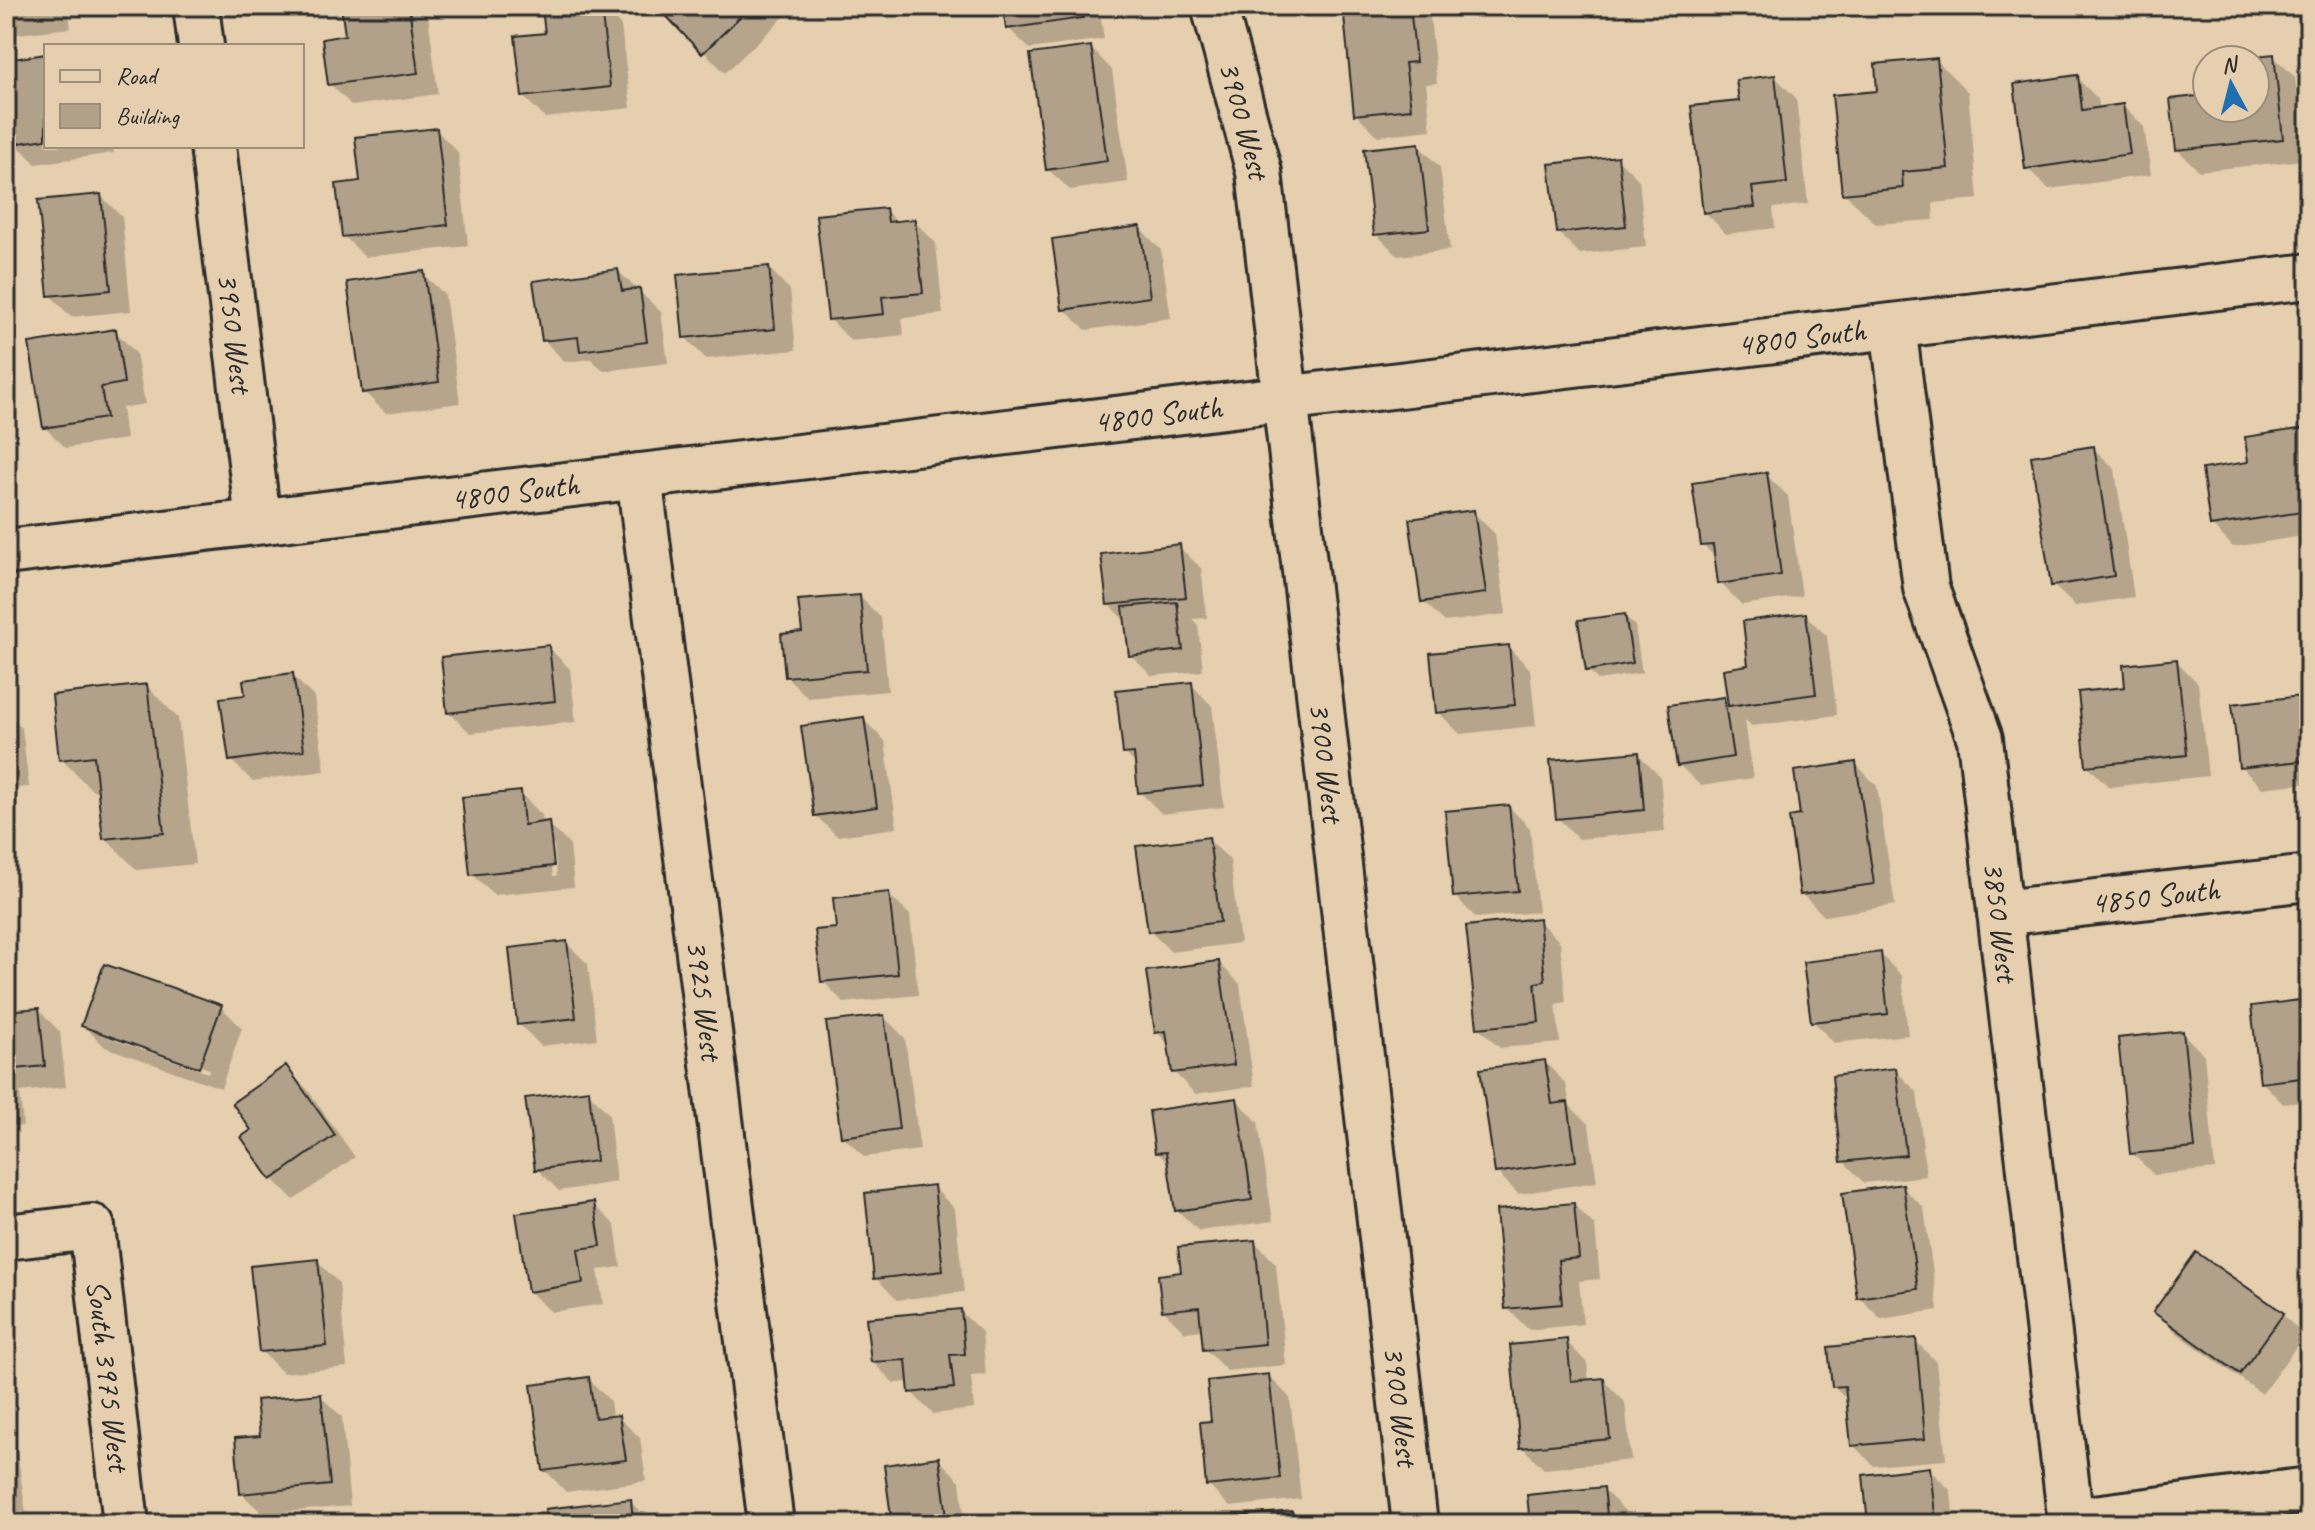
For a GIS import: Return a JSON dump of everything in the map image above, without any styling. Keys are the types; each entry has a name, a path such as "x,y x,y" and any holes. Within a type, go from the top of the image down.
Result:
{"street":[{"path":"196,6 201,44"},
{"name":"3900 West","path":"1214,6 1259,172 1415,1524"},
{"name":"3950 West","path":"213,148 258,521"},
{"name":"4800 South","path":"6,552 2309,276"},
{"name":"3850 West","path":"1893,326 1926,588 1980,739 2071,1522"},
{"name":"3925 West","path":"639,476 771,1524"},
{"name":"4850 South","path":"2000,913 2309,878"},
{"name":"South 3975 West","path":"6,1237 92,1227 126,1524"},
{"path":"2071,1522 2309,1490"}],"building":[{"path":"6,6 50,6 51,7 6,12"},
{"path":"341,6 409,6 418,73 328,85 322,39 345,35"},
{"path":"601,6 610,87 522,97 515,36 545,33 542,9"},
{"path":"657,6 751,6 702,54"},
{"path":"1003,6 1081,6 1083,18 1006,29"},
{"path":"1343,6 1410,6 1416,62 1405,63 1411,109 1354,115"},
{"path":"1091,46 1107,161 1046,170 1030,54"},
{"path":"44,54 44,139 13,144 6,60"},
{"path":"2271,54 2274,54 2283,139 2176,150 2170,99 2191,97 2191,124 2271,124"},
{"path":"1937,58 1948,168 1902,172 1903,188 1842,194 1832,95 1877,91 1875,64"},
{"path":"1775,75 1787,183 1752,187 1755,207 1703,213 1691,106 1739,101 1736,80"},
{"path":"2078,75 2082,110 2123,104 2130,154 2025,169 2014,84"},
{"path":"437,128 448,225 342,237 336,184 360,181 355,137"},
{"path":"1419,143 1429,229 1374,235 1364,149"},
{"path":"1618,156 1626,226 1557,233 1549,164"},
{"path":"101,194 111,290 48,296 38,200"},
{"path":"886,208 888,222 915,219 923,293 882,297 884,314 828,320 816,215"},
{"path":"1140,226 1150,297 1062,310 1052,239"},
{"path":"769,266 775,329 683,338 677,275"},
{"path":"618,269 622,291 640,288 647,342 580,351 578,337 542,341 533,281"},
{"path":"424,271 439,382 362,393 347,282"},
{"path":"116,329 124,383 101,387 106,418 43,428 29,343"},
{"path":"2306,428 2309,511 2210,526 2202,469 2248,462 2245,437"},
{"path":"2094,446 2114,576 2051,586 2031,456"},
{"path":"1767,472 1781,575 1718,584 1713,545 1701,546 1692,483"},
{"path":"1474,510 1486,593 1421,602 1409,519"},
{"path":"1180,544 1186,597 1107,605 1101,554"},
{"path":"860,595 867,670 785,677 781,634 802,632 798,600"},
{"path":"1177,602 1183,650 1129,656 1123,607"},
{"path":"1806,613 1816,694 1728,706 1723,669 1748,665 1743,621"},
{"path":"1625,614 1633,663 1586,671 1578,620"},
{"path":"549,645 555,701 447,713 441,657"},
{"path":"1509,645 1515,705 1436,713 1430,653"},
{"path":"2177,659 2187,755 2086,766 2078,692 2125,687 2123,665"},
{"path":"293,673 304,750 229,761 220,698 245,695 243,680"},
{"path":"1192,682 1203,786 1138,793 1134,753 1123,754 1116,690"},
{"path":"147,684 164,833 103,839 94,756 59,760 52,695"},
{"path":"2309,695 2309,760 2239,768 2232,704"},
{"path":"1724,697 1733,757 1677,766 1668,705"},
{"path":"864,717 877,807 814,816 801,726"},
{"path":"1639,752 1644,810 1556,819 1550,760"},
{"path":"1856,762 1874,884 1800,895 1789,817 1800,815 1794,771"},
{"path":"521,791 524,825 549,821 554,866 470,875 462,797"},
{"path":"1509,805 1518,891 1453,897 1445,811"},
{"path":"1209,837 1220,922 1148,932 1136,846"},
{"path":"889,892 898,974 821,982 815,930 836,928 833,898"},
{"path":"1539,918 1545,981 1535,983 1539,1022 1477,1028 1466,926"},
{"path":"567,941 576,1018 517,1025 509,948"},
{"path":"1881,952 1888,1014 1811,1022 1803,962"},
{"path":"1219,961 1234,1065 1172,1073 1166,1031 1155,1033 1146,971"},
{"path":"104,964 222,1005 199,1068 81,1026"},
{"path":"2309,999 2309,1077 2260,1083 2251,1006"},
{"path":"39,1008 45,1066 6,1070 6,1011"},
{"path":"884,1015 899,1129 841,1137 826,1022"},
{"path":"2183,1031 2195,1148 2130,1154 2118,1038"},
{"path":"1545,1060 1552,1104 1568,1102 1576,1161 1495,1173 1480,1069"},
{"path":"286,1065 335,1135 271,1180 241,1137 251,1130 232,1103"},
{"path":"1896,1068 1906,1155 1841,1162 1832,1076"},
{"path":"589,1090 596,1161 535,1170 525,1098"},
{"path":"1237,1098 1252,1200 1175,1211 1166,1152 1155,1153 1149,1111"},
{"path":"1903,1184 1918,1289 1857,1298 1842,1193"},
{"path":"934,1185 943,1271 874,1279 865,1193"},
{"path":"594,1202 601,1246 578,1249 583,1283 528,1292 516,1213"},
{"path":"1574,1203 1579,1258 1558,1260 1562,1304 1505,1309 1496,1210"},
{"path":"1255,1240 1265,1344 1203,1350 1199,1307 1162,1311 1158,1275 1181,1272 1178,1247"},
{"path":"2196,1252 2284,1313 2240,1374 2153,1312"},
{"path":"318,1259 327,1346 259,1352 250,1266"},
{"path":"961,1309 965,1354 950,1355 954,1388 909,1393 906,1360 871,1362 866,1318"},
{"path":"1916,1338 1925,1439 1851,1446 1845,1386 1832,1387 1828,1347"},
{"path":"1567,1339 1571,1381 1604,1378 1610,1439 1520,1448 1510,1345"},
{"path":"1269,1374 1280,1478 1206,1486 1200,1422 1211,1421 1207,1381"},
{"path":"589,1377 595,1418 619,1415 626,1460 543,1471 531,1385"},
{"path":"321,1394 330,1485 240,1494 235,1438 260,1436 256,1400"},
{"path":"939,1457 948,1524 892,1524 884,1465"},
{"path":"1930,1467 1936,1524 1868,1524 1863,1475"},
{"path":"1604,1487 1608,1524 1530,1524 1527,1495"},
{"path":"631,1499 633,1524 547,1524 545,1509"},
{"path":"1292,1511 1293,1524 1227,1524 1226,1517"},
{"path":"1735,1517 1736,1524 1685,1524"}]}
